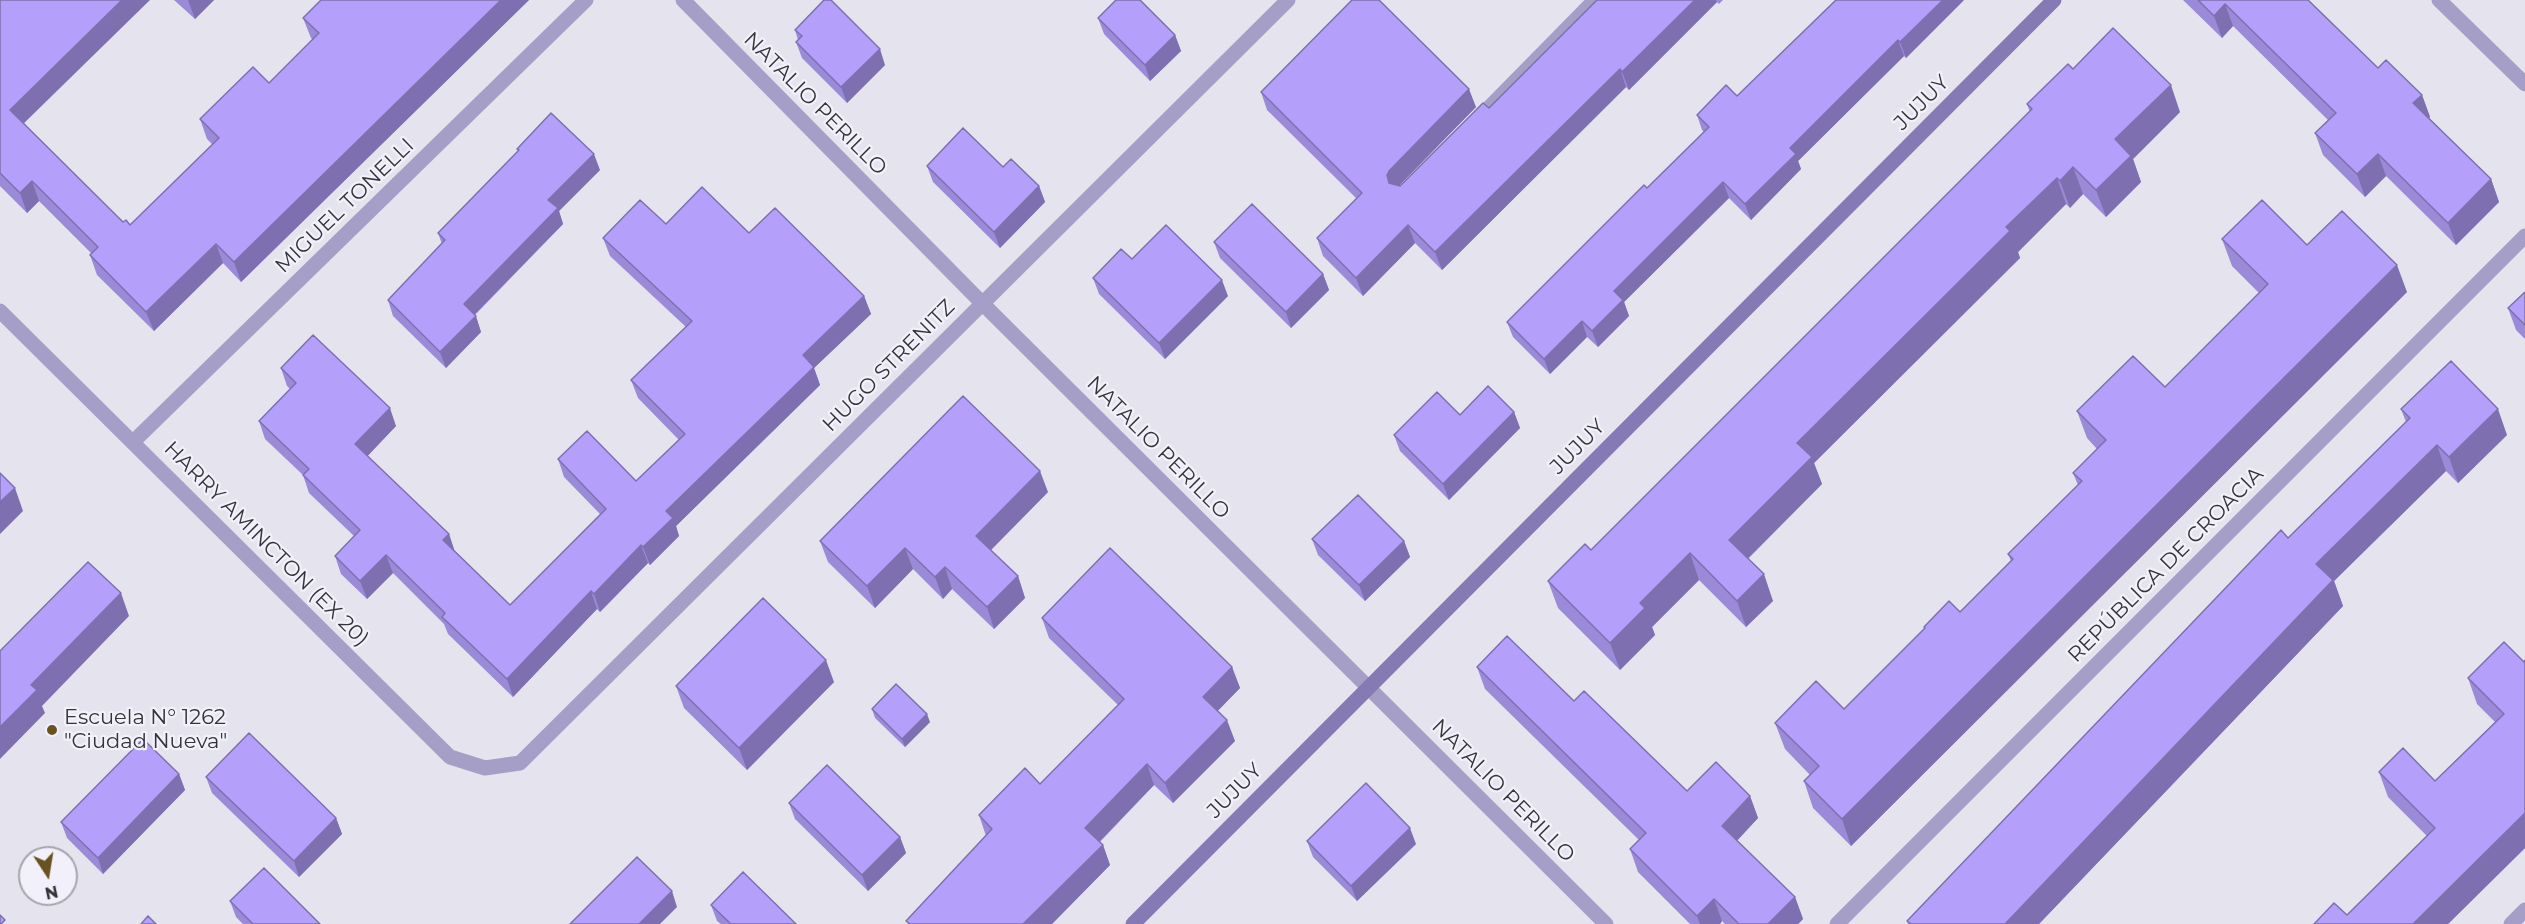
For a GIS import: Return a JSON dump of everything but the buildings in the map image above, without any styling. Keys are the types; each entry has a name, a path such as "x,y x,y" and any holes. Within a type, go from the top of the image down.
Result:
{"main road":[{"name":"JUJUY","path":"1133,924 2054,0"}],"street":[{"name":"MIGUEL TONELLI","path":"133,442 586,0"},
{"name":"NATALIO PERILLO","path":"683,0 982,303 1606,924"},
{"name":"HUGO STRENITZ","path":"520,763 1288,0"},
{"path":"1461,135 1595,0"},
{"path":"2439,0 2525,84"},
{"name":"REPÚBLICA DE CROACIA","path":"1837,924 2525,236"},
{"name":"HARRY AMINCTON (EX 20)","path":"0,311 450,758 485,768 520,763"},
{"path":"2511,924 2525,910"}],"place":[{"name":"Escuela N° 1262 \"Ciudad Nueva\"","path":"52,730"}]}
